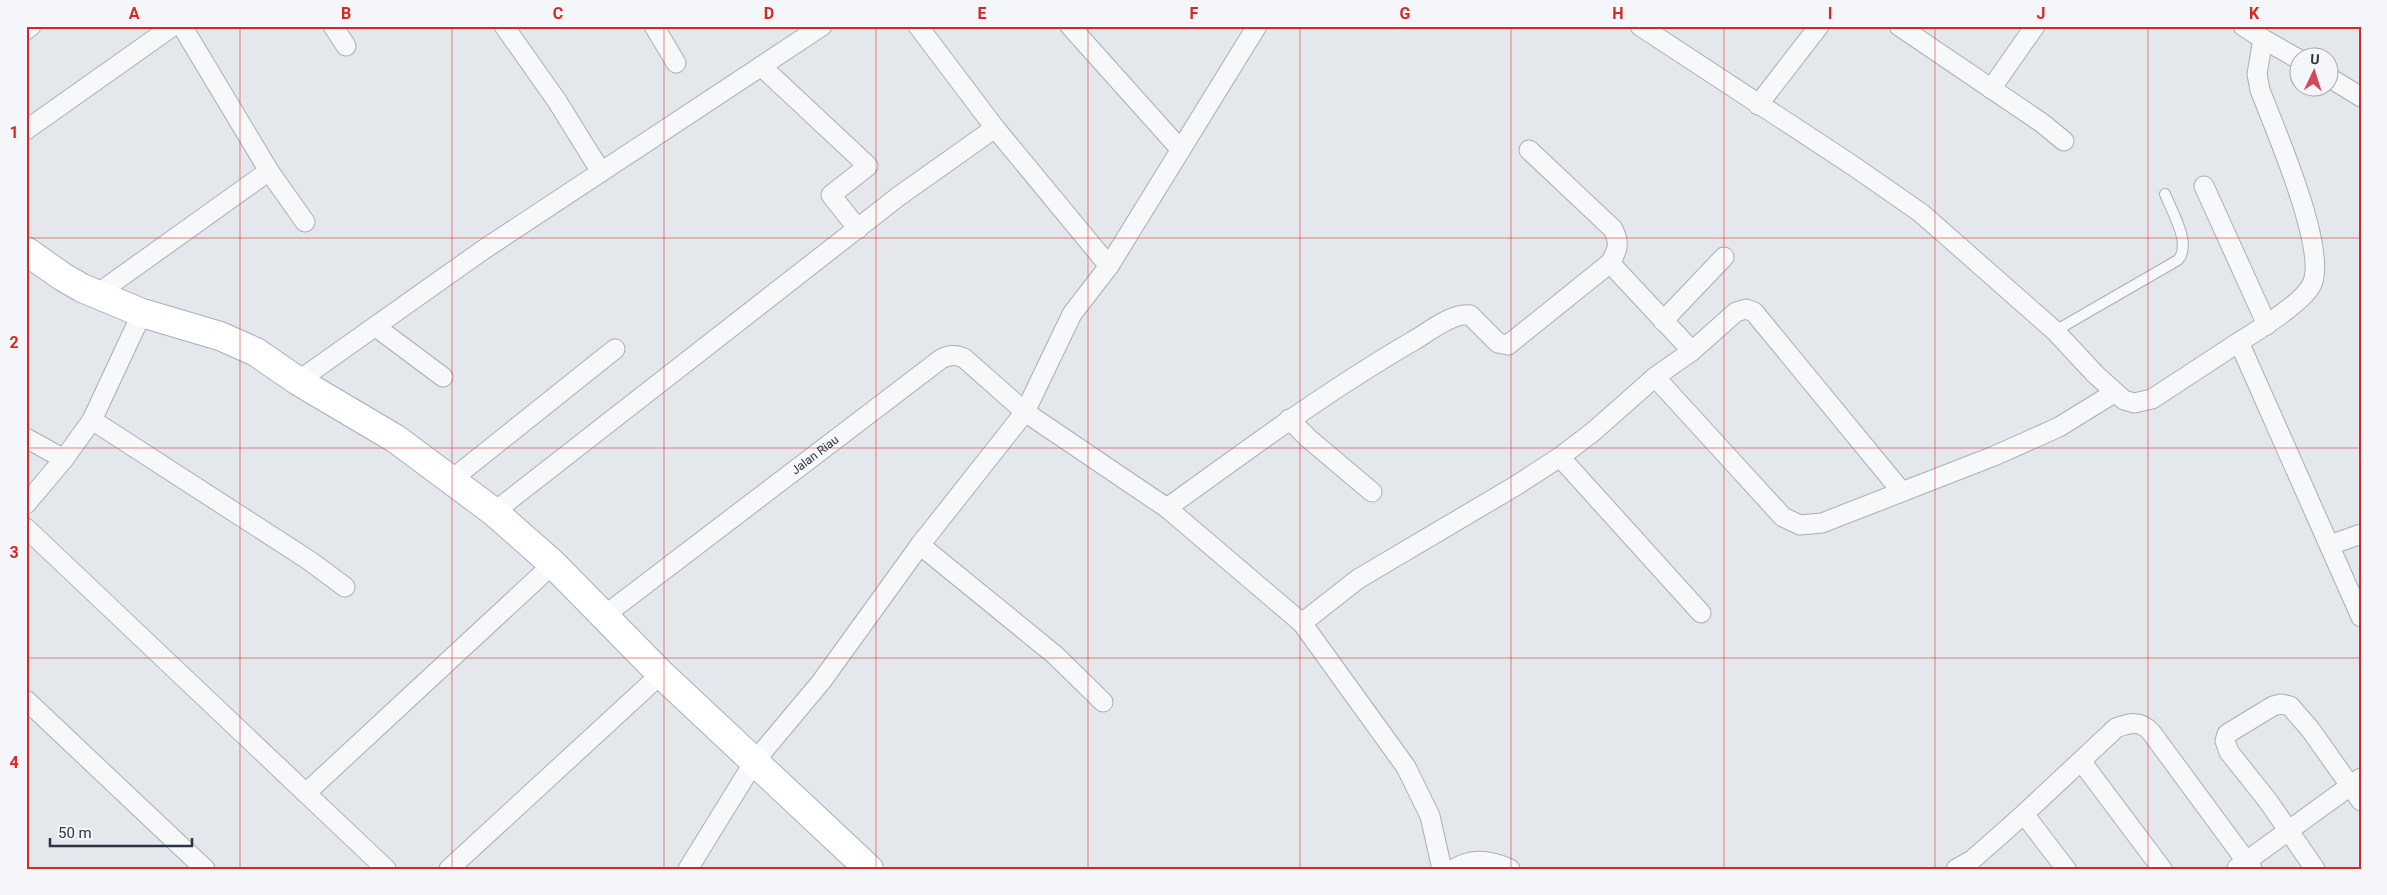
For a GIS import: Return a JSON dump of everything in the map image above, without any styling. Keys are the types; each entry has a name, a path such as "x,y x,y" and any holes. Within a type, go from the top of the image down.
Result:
{"street":[{"path":"26,30 31,26"},
{"path":"26,130 173,26"},
{"path":"182,26 269,171 305,222"},
{"path":"333,26 346,46"},
{"path":"504,26 557,101 601,172"},
{"path":"654,26 676,63"},
{"path":"298,381 483,250 822,26"},
{"path":"918,26 995,128 1109,266"},
{"path":"1070,26 1181,150"},
{"path":"688,869 754,762 826,676 920,545 1025,412 1072,314 1109,266 1257,26"},
{"path":"1640,26 1852,165 1921,213 2055,331 2114,393 2124,400 2134,403 2152,399 2267,325 2308,290 2315,274 2306,213 2260,90 2257,74 2263,38"},
{"path":"1758,105 1819,26"},
{"path":"1899,26 2042,123 2064,141"},
{"path":"1991,90 2035,26"},
{"path":"2243,26 2290,54"},
{"path":"761,66 868,166 831,195 858,229"},
{"path":"2340,84 2361,97"},
{"path":"494,512 900,196 995,128"},
{"path":"1167,508 1289,419 1364,369 1460,315 1470,315 1498,343 1506,346 1610,263 1617,252 1618,242 1613,230 1529,150"},
{"path":"97,294 269,171"},
{"path":"2204,186 2267,325"},
{"path":"26,251 63,278 97,294 142,313 220,336 256,352 298,381 396,439 494,512 554,564 661,674 869,869"},
{"path":"1663,321 1724,256"},
{"path":"1610,263 1692,352"},
{"path":"1302,623 1358,578 1517,486 1560,457 1594,431 1655,377 1692,352 1736,312 1746,309 1754,312 1902,492"},
{"path":"26,504 64,459 92,420 142,313"},
{"path":"376,327 444,376"},
{"path":"2239,342 2361,617"},
{"path":"451,480 615,349"},
{"name":"Jalan Riau","path":"605,615 948,356 956,355 964,358 1025,412 1167,508 1302,623 1406,767 1430,816 1442,869"},
{"path":"1655,377 1783,517 1800,525 1815,525 1994,456 2059,426 2114,393"},
{"path":"1289,419 1308,438 1372,492"},
{"path":"92,420 346,586"},
{"path":"26,438 64,459"},
{"path":"1560,457 1701,613"},
{"path":"26,528 386,869"},
{"path":"2330,546 2361,534"},
{"path":"920,545 1055,655 1103,702"},
{"path":"306,793 554,564"},
{"path":"449,869 661,674"},
{"path":"26,700 204,869"},
{"path":"1969,866 2116,728 2134,723 2146,727 2245,866 2288,832 2357,788 2290,706 2273,706 2227,734 2225,741 2229,752 2268,801 2288,832 2315,869"},
{"path":"2081,761 2162,869"},
{"path":"2024,814 2066,869"},
{"path":"1454,869 1477,861 1490,861 1510,869"}],"lane":[{"path":"2055,331 2178,260 2182,255 2182,240 2165,194"}]}
